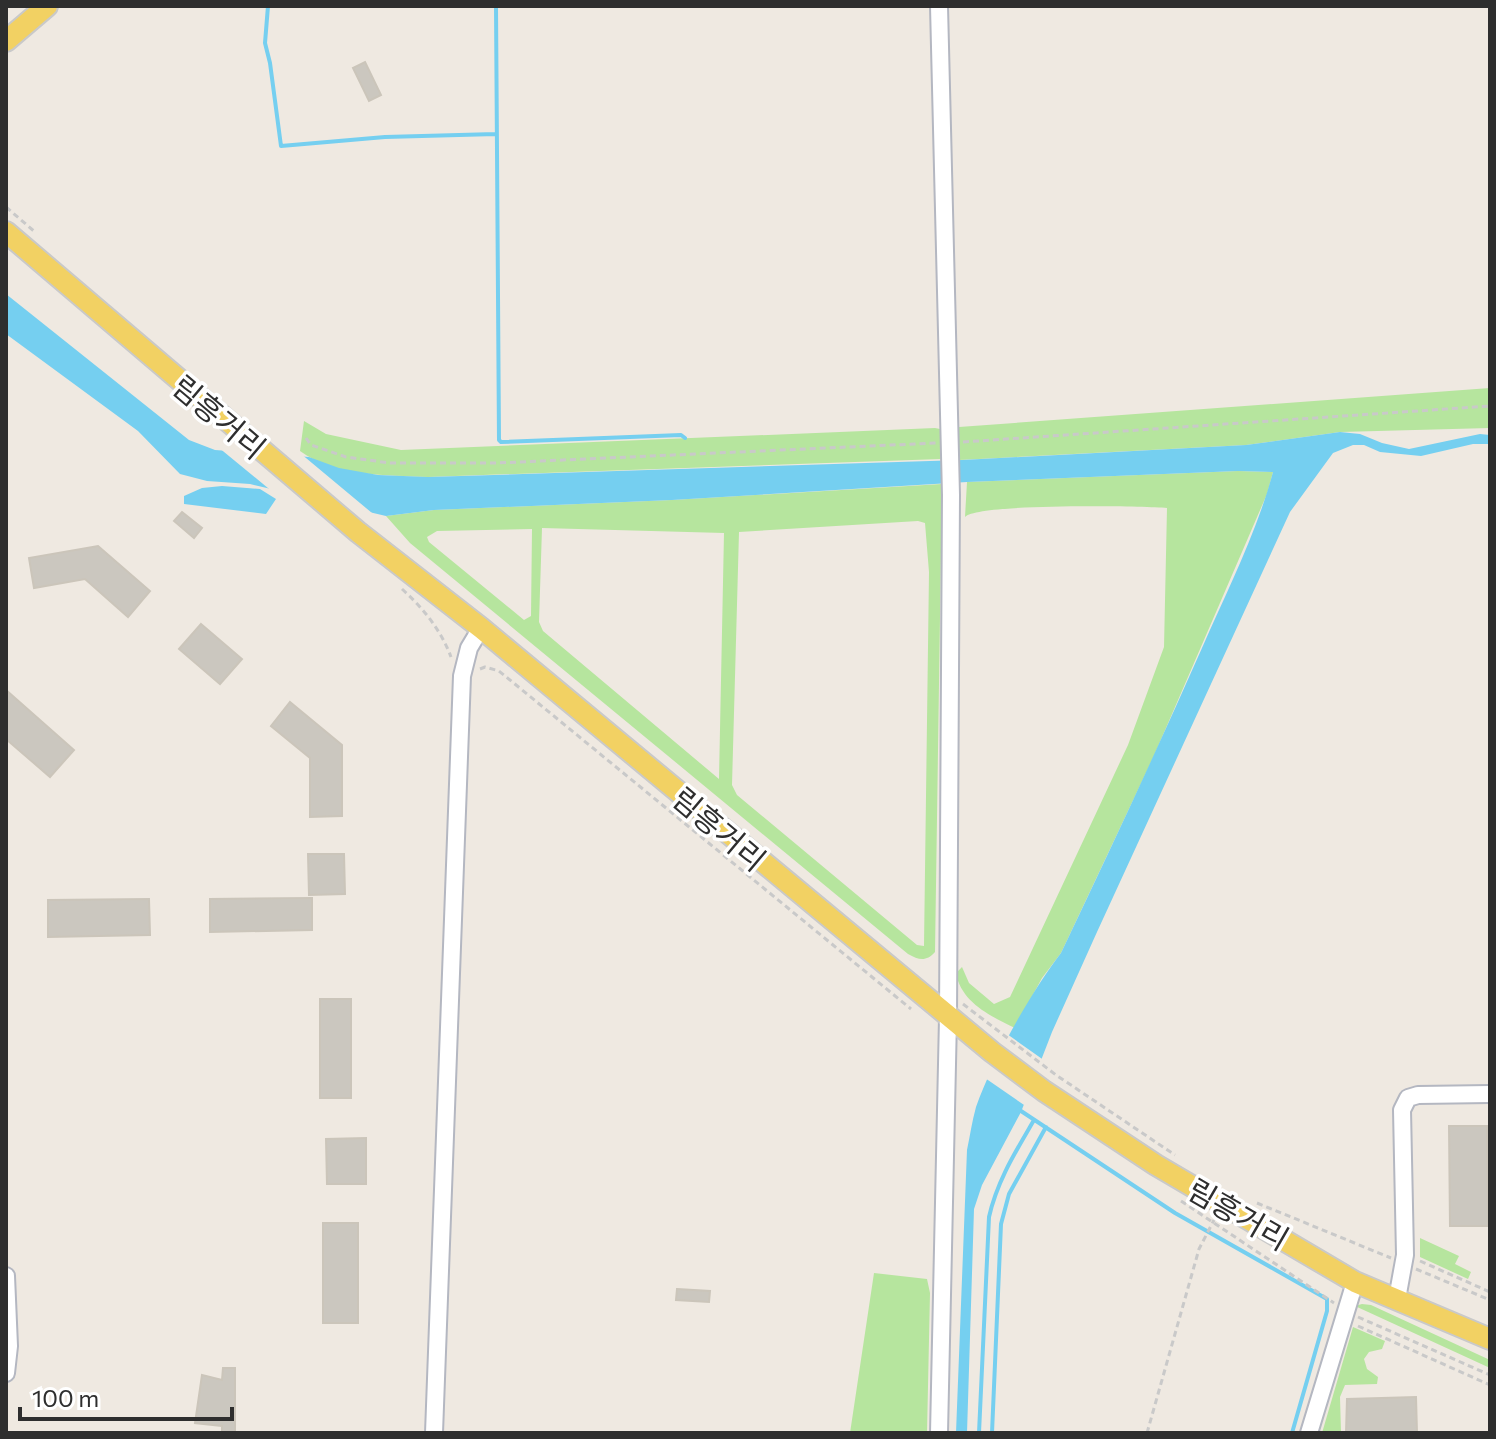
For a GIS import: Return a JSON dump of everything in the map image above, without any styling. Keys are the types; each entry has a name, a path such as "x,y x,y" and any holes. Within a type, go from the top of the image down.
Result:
{"main road":[{"path":"6,41 47,6"},
{"name":"림흥거리","path":"6,232 244,437 358,532 481,628 948,1018 997,1044 1156,1165 1355,1282 1490,1339"}],"street":[{"path":"939,6 951,495 948,1018 939,1433"},
{"path":"434,1433 462,676 469,648 481,628"},
{"path":"1397,1299 1405,1259 1402,1110 1408,1098 1418,1095 1490,1094"},
{"path":"6,1276 9,1346 6,1373"},
{"path":"1309,1433 1355,1282"}],"path":[{"path":"306,438 311,445 346,457 390,463 950,451 1490,406"},
{"path":"398,586 419,604 441,635 451,658"},
{"path":"479,669 485,667 499,671 911,1009"},
{"path":"997,1044 1050,1083 1185,1161"},
{"path":"1177,1199 1214,1221 1344,1315 1490,1385"},
{"path":"1246,1199 1490,1292"},
{"path":"1147,1433 1204,1235 1209,1228"},
{"path":"1405,1259 1490,1300"},
{"path":"1344,1315 1490,1375"}],"green space":[{"path":"1490,388 1490,428 1340,432 1246,445 959,460 959,427"},
{"path":"304,421 326,434 401,450 935,428 940,429 941,459 428,477 379,475 329,466 300,451"},
{"path":"1273,472 1267,494 1153,758 1061,953 1042,978 1015,1028 970,1000 956,973 962,967 969,983 994,1004 1010,997 1128,745 1164,647 1167,508 1028,507 998,509 965,517 967,482"},
{"path":"942,484 935,952 929,957 919,959 908,954 410,543 386,516 434,510","holes":["925,523 929,572 924,946 917,945 737,795 732,785 739,532","542,528 724,533 719,779 543,631 539,622","532,529 531,616 524,620 429,542 427,537 437,531"]},
{"path":"1420,1238 1459,1256 1455,1264 1471,1272 1468,1279 1420,1257"},
{"path":"874,1273 927,1279 930,1293 927,1433 850,1433"},
{"path":"1371,1305 1490,1360 1490,1368 1355,1306"},
{"path":"1353,1327 1385,1341 1382,1349 1369,1352 1364,1359 1367,1369 1378,1377 1377,1384 1345,1385 1340,1397 1341,1433 1322,1433"}],"water":[{"path":"6,294 189,440 215,450 309,457 339,468 378,475 428,477 962,460 1246,445 1340,432 1360,434 1409,449 1480,434 1490,435 1490,444 1473,444 1421,456 1380,452 1364,445 1353,445 1333,453 1290,512 1052,1032 1021,1112 982,1185 974,1209 967,1433 956,1433 967,1150 976,1107 1013,1027 1061,953 1115,839 1241,561 1273,472 967,482 672,500 434,510 386,516 250,484 207,481 180,474 138,431 6,334"},
{"path":"202,488 260,489 276,499 266,514 184,504 184,496"}],"pier":[{"path":"218,447 300,453 378,518 278,494 280,498"},
{"path":"1007,1034 1045,1061 1027,1107 985,1078"}],"building":[{"path":"365,62 381,95 369,101 353,68"},
{"path":"182,512 202,528 194,538 174,521"},
{"path":"98,546 150,591 128,617 85,579 34,588 29,558"},
{"path":"201,624 242,659 220,684 179,649"},
{"path":"6,690 74,750 50,777 6,739"},
{"path":"290,702 342,745 342,816 310,817 310,758 271,726"},
{"path":"308,854 344,854 345,894 309,895"},
{"path":"312,898 312,930 210,932 210,899"},
{"path":"149,899 150,935 48,937 48,900"},
{"path":"320,999 351,999 351,1098 320,1098"},
{"path":"1449,1126 1487,1126 1488,1226 1450,1226"},
{"path":"366,1138 366,1184 327,1184 326,1139"},
{"path":"323,1223 358,1223 358,1323 323,1323"},
{"path":"677,1289 710,1291 709,1302 676,1300"},
{"path":"223,1368 235,1368 235,1433 222,1433 222,1426 195,1423 202,1375 222,1380"},
{"path":"1416,1397 1417,1433 1346,1433 1347,1399"}],"waterway":[{"path":"268,6 265,43 281,146 385,137 496,134"},
{"path":"496,6 499,440 681,435 685,438"},
{"path":"1018,1109 1175,1213 1327,1299 1327,1311 1292,1433"},
{"path":"979,1433 989,1217 1002,1179 1034,1120"},
{"path":"992,1433 1001,1224 1009,1194 1046,1127"}]}
